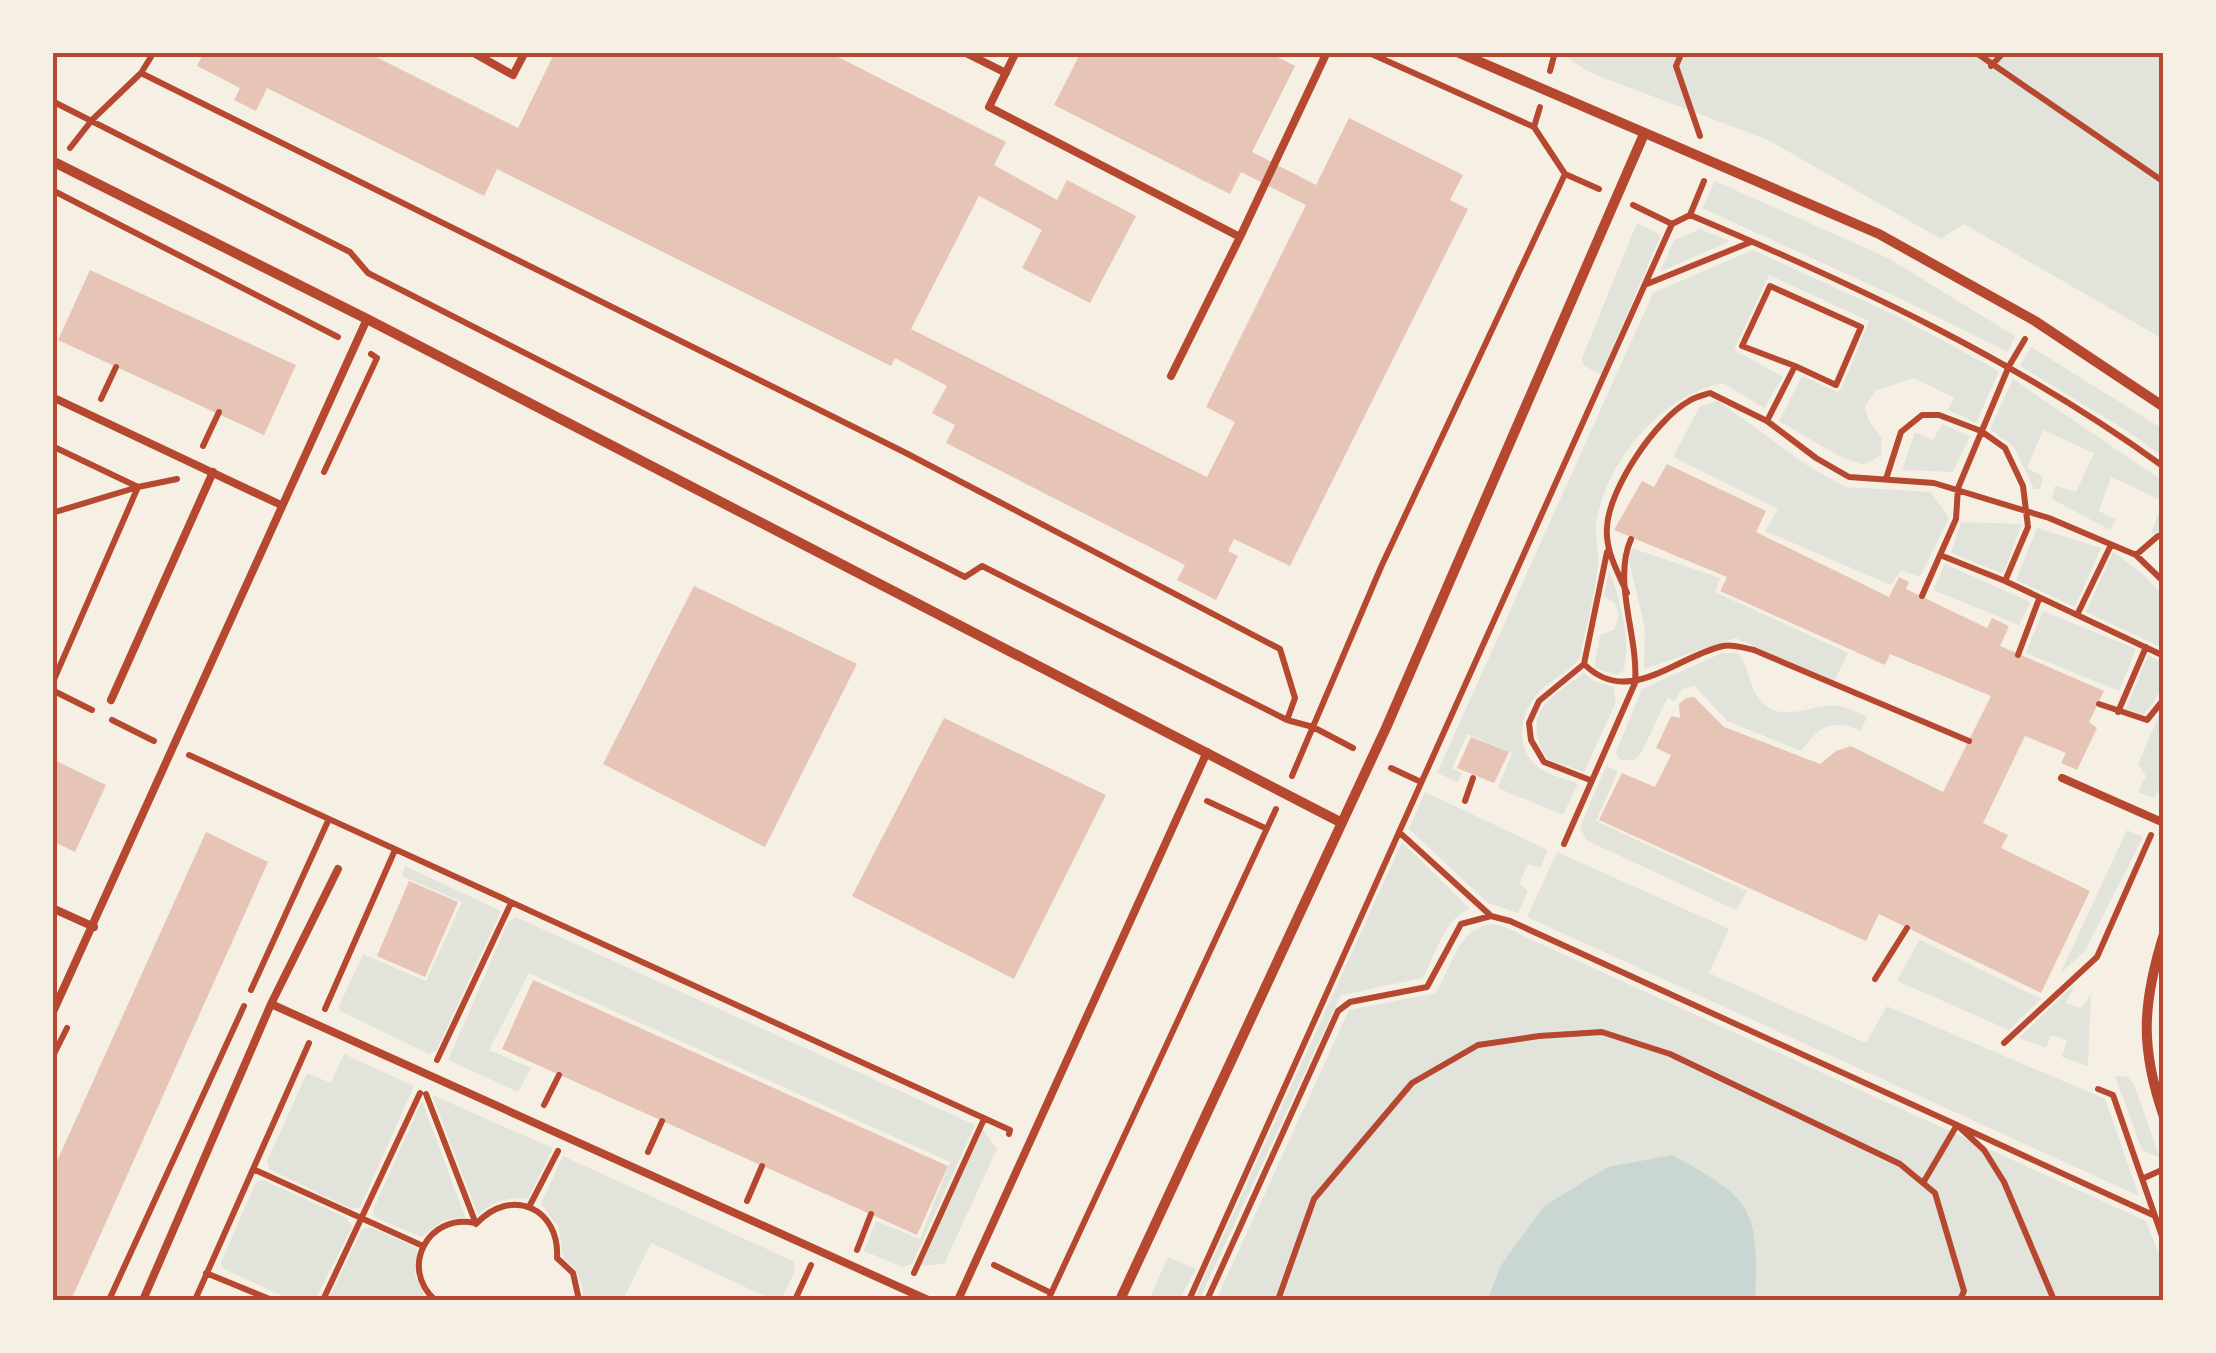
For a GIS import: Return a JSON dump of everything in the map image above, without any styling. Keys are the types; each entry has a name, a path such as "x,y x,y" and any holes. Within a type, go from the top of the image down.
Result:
{"street":[{"path":"1457,52 1878,234 2036,321 2164,407"},
{"path":"1120,1300 1372,758 1644,134"},
{"path":"55,162 1342,823"},
{"path":"2164,934 2151,975 2145,1024 2149,1075 2164,1117"}],"lane":[{"path":"472,52 513,75 525,52"},
{"path":"964,52 1006,73"},
{"path":"1016,52 989,107 1240,237"},
{"path":"1171,376 1327,52"},
{"path":"52,1014 367,319"},
{"path":"52,397 281,505"},
{"path":"112,700 213,472"},
{"path":"958,1300 1207,752"},
{"path":"2062,778 2160,822"},
{"path":"143,1300 271,1004 338,869"},
{"path":"52,908 94,927"},
{"path":"271,1004 928,1300"}],"path":[{"path":"55,162 141,73 154,52"},
{"path":"1367,52 1534,127 1566,174"},
{"path":"1534,127 1555,52"},
{"path":"1682,52 1676,66 1700,137"},
{"path":"1975,52 2164,182"},
{"path":"1991,66 2004,52"},
{"path":"141,73 904,452 1280,649 1295,698 1286,720"},
{"path":"52,100 350,252 368,272 965,577 982,566 1286,720 1312,727 1422,782"},
{"path":"52,190 377,358 318,485"},
{"path":"1672,224 1690,214 1896,306 2009,366 2164,467"},
{"path":"1648,284 1752,241"},
{"path":"1770,286 1861,327 1836,385 1795,366 1742,346 1770,286"},
{"path":"1922,596 1956,519 1958,488 1981,432 2009,366 2036,321"},
{"path":"329,354 337,336"},
{"path":"101,399 116,366"},
{"path":"1767,421 1795,366"},
{"path":"85,391 118,406"},
{"path":"1627,593 1608,546 1610,504 1642,447 1688,401 1710,393 1767,421 1848,477 1958,488 2026,510 2076,527 2136,555 2164,582"},
{"path":"202,446 219,412"},
{"path":"1886,479 1901,432 1922,415 1939,415 1981,432 2006,448 2015,464 2028,528 2005,581"},
{"path":"52,513 138,487 213,472 221,454 186,438"},
{"path":"52,446 138,487"},
{"path":"52,684 138,487"},
{"path":"2136,555 2158,536 2164,536"},
{"path":"1564,844 1635,683 1637,664 1624,557 1632,540"},
{"path":"2077,615 2111,545"},
{"path":"1590,780 1544,762 1528,723 1540,701 1584,664 1608,546"},
{"path":"1940,555 2005,581 2164,656"},
{"path":"2018,655 2039,598"},
{"path":"1584,664 1604,680 1635,683 1726,645 1754,650 1969,741"},
{"path":"2118,712 2146,647"},
{"path":"2099,704 2147,720 2164,699"},
{"path":"979,1258 1050,1297 1312,727"},
{"path":"192,757 201,739"},
{"path":"172,748 1010,1130 1003,1147"},
{"path":"1465,801 1473,778"},
{"path":"1188,792 1264,828"},
{"path":"109,1300 328,821"},
{"path":"2004,1044 2097,957 2160,822"},
{"path":"1399,832 1491,916 1510,921 2153,1215"},
{"path":"195,1300 396,850"},
{"path":"429,1073 511,903"},
{"path":"1207,1300 1338,1011 1350,1002 1426,987 1461,924 1491,916"},
{"path":"1876,980 1907,928"},
{"path":"326,1008 342,1015"},
{"path":"52,1058 69,1023"},
{"path":"1278,1300 1314,1198 1412,1083 1478,1044 1602,1032 1670,1054 1900,1164 1935,1193 1964,1291 1960,1300"},
{"path":"420,1055 436,1062"},
{"path":"529,1207 572,1123 542,1110 558,1075"},
{"path":"323,1300 423,1087 476,1224"},
{"path":"2098,1088 2112,1094 2164,1242"},
{"path":"912,1278 984,1119"},
{"path":"631,1149 646,1156 662,1121"},
{"path":"1923,1183 1956,1125"},
{"path":"1956,1125 1984,1150 2004,1182 2054,1300"},
{"path":"746,1201 762,1166"},
{"path":"253,1169 422,1246"},
{"path":"2144,1178 2164,1169"},
{"path":"730,1193 762,1208"},
{"path":"476,1224 500,1206 529,1207 552,1226 557,1258 573,1273 579,1300"},
{"path":"856,1252 872,1214"},
{"path":"435,1300 421,1282 418,1268 422,1246 436,1230 449,1223 476,1224"},
{"path":"840,1244 872,1260"},
{"path":"206,1272 272,1300"},
{"path":"900,1273 926,1282"}],"shaded area":[{"path":"1560,53 2163,53 2163,339 1964,224 1941,239 1768,140 1591,73"},
{"path":"1715,181 1888,258 2015,336 2008,352 1702,208"},
{"path":"1637,223 1661,235 1601,374 1584,366 1582,358"},
{"path":"1700,229 1730,241 1660,272 1674,240"},
{"path":"1753,250 1899,317 1999,371 1976,423 1948,410 1954,398 1914,378 1875,391 1865,407 1869,421 1882,438 1881,455 1864,465 1839,456 1779,421 1802,376 1838,392 1869,321 1769,275 1734,350 1783,377 1764,408 1723,383 1679,401 1659,415 1626,452 1604,495 1596,524 1597,576 1580,657 1536,696 1522,728 1525,751 1532,761 1545,771 1578,784 1563,815 1498,788 1512,753 1467,734 1452,769 1462,773 1458,782 1437,773 1653,293"},
{"path":"2031,347 2163,429 2163,457 2020,366"},
{"path":"2013,379 2163,481 2163,501 2111,477 2099,511 2116,520 2110,530 2052,499 2055,486 2076,492 2094,453 2043,430 2027,468 2043,476 2040,489 2034,489 2014,447 1990,429"},
{"path":"1718,401 1811,468 1846,487 1931,492 1949,518 1920,577 1901,570 1891,585 1765,531 1778,509 1673,457 1700,406"},
{"path":"1942,424 1970,436 1953,472 1902,470 1915,432 1933,440"},
{"path":"2163,501 2163,531 2151,534"},
{"path":"1961,522 2022,524 2003,574 1951,553"},
{"path":"2037,528 2101,548 2075,607 2016,580"},
{"path":"1632,548 1720,578 1715,592 1848,653 1834,681 1735,638 1644,669 1645,629 1629,560"},
{"path":"2113,552 2142,573 2163,596 2163,648 2086,612"},
{"path":"1945,564 2030,602 2019,625 1933,590"},
{"path":"1609,570 1625,632 1624,670 1617,675 1594,668 1600,635 1614,630 1619,616 1615,603 1604,596"},
{"path":"2043,611 2136,649 2119,691 2026,653"},
{"path":"1722,653 1738,653 1757,696 1770,708 1789,712 1841,707 1867,716 1861,731 1842,725 1827,727 1801,751 1727,721 1695,686 1682,689 1674,702 1668,697 1641,753 1633,761 1619,759 1616,752 1642,689"},
{"path":"2148,655 2163,663 2163,671 2156,697 2143,715 2126,709"},
{"path":"1584,673 1613,687 1616,702 1584,772 1547,759 1536,729 1542,708"},
{"path":"2163,706 2163,780 2155,798 2138,792 2146,776 2138,764"},
{"path":"1606,766 1618,771 1596,821 1747,891 1736,910 1586,840 1580,827"},
{"path":"1425,792 1548,850 1540,868 1528,864 1519,883 1528,891 1518,913 1488,903 1409,829"},
{"path":"2127,830 2143,837 2085,951 2060,974"},
{"path":"1402,842 1470,909 1447,929 1423,978 1341,995 1199,1300 1194,1300"},
{"path":"1557,852 1729,929 1709,973 1866,1043 1887,1006 2105,1099 2139,1196 1527,917"},
{"path":"405,866 501,911 436,1051 429,1054 340,1011 339,1006 363,954 426,981 462,902 402,876"},
{"path":"516,917 975,1125 912,1264 902,1267 864,1251 876,1221 920,1239 950,1162 529,973 489,1050 531,1068 518,1092 448,1060 508,922"},
{"path":"1491,924 2146,1221 2164,1267 2163,1300 1216,1300 1349,1010 1435,993 1463,941 1479,927"},
{"path":"1919,940 2041,999 2009,1030 1897,981"},
{"path":"2075,984 2066,1003 2081,1008 2091,994 2088,1066 2062,1057 2067,1040 2051,1035 2046,1048 2019,1038"},
{"path":"344,1054 414,1086 360,1207 351,1209 269,1169 267,1161 307,1073 331,1083"},
{"path":"2115,1076 2128,1077 2134,1084 2160,1158 2142,1150"},
{"path":"432,1095 553,1148 528,1199 501,1201 478,1215"},
{"path":"422,1101 465,1217 445,1220 421,1237 374,1217 373,1210"},
{"path":"983,1130 997,1149 944,1264 921,1266"},
{"path":"1672,1155 1719,1183 1745,1209 1755,1245 1755,1300 1487,1300 1502,1264 1544,1206 1608,1167"},
{"path":"563,1156 793,1261 795,1271 781,1300 773,1300 651,1243 623,1300 583,1300 575,1269 563,1257 559,1228 541,1204"},
{"path":"263,1180 347,1218 352,1227 315,1300 292,1300 224,1269 221,1262 256,1182"},
{"path":"370,1227 417,1248 415,1275 425,1298 328,1300 362,1230"},
{"path":"1168,1257 1196,1269 1179,1300 1149,1300"}],"building":[{"path":"204,52 366,52 518,128 555,52 828,52 1006,142 994,165 1057,200 1067,180 1136,216 1090,303 1022,268 1042,230 979,196 911,329 1207,477 1235,422 1206,407 1306,205 1241,172 1230,194 1054,105 1081,52 1268,52 1295,66 1252,152 1316,185 1349,118 1463,175 1450,200 1468,209 1290,566 1234,539 1228,551 1238,556 1216,600 1177,580 1185,565 946,443 955,425 932,413 947,386 895,358 891,366 497,169 484,196 267,88 256,111 234,100 240,88 197,66"},
{"path":"90,270 296,365 264,435 58,340"},
{"path":"1667,464 1766,511 1756,532 1889,597 1899,577 1909,582 1906,589 1987,628 1992,618 2009,626 2000,646 2104,691 2089,722 2097,728 2077,770 2061,763 2066,753 2025,736 1983,823 2008,835 2001,848 2090,891 2041,993 1879,914 1866,941 1599,820 1622,773 1655,787 1671,755 1656,748 1671,716 1680,718 1679,704 1686,698 1694,697 1724,727 1820,764 1836,751 1851,746 1943,792 1991,696 1890,654 1885,665 1720,591 1727,577 1614,530 1642,481 1654,487"},
{"path":"694,586 857,664 765,847 603,764"},
{"path":"944,718 1106,795 1014,979 852,896"},
{"path":"1471,737 1509,752 1494,783 1457,768"},
{"path":"52,759 106,785 75,852 52,841"},
{"path":"206,832 268,862 71,1300 52,1300 52,1172"},
{"path":"409,881 458,902 425,977 377,956"},
{"path":"533,980 948,1166 917,1235 502,1049"}]}
